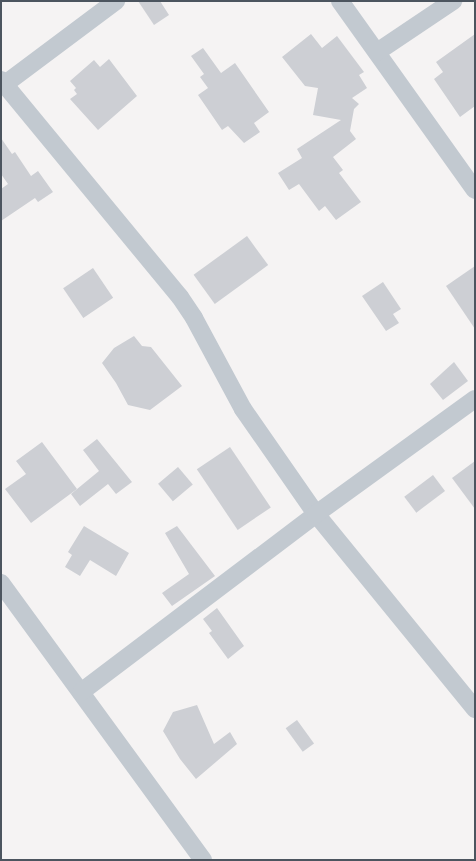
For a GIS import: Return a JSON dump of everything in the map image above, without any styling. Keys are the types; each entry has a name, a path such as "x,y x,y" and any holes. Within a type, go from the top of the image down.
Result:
{"street":[{"path":"116,1 3,82 180,297 194,318 243,409 316,514 475,709"},
{"path":"340,1 475,190"},
{"path":"377,52 454,1"},
{"path":"81,692 316,514 475,399"},
{"path":"1,584 203,860"}],"building":[{"path":"138,1 160,1 169,15 154,25"},
{"path":"311,34 322,48 337,36 364,72 359,75 367,88 352,98 359,104 354,109 350,131 356,139 333,157 343,170 339,173 361,202 336,220 325,206 319,211 299,184 289,190 278,173 302,158 297,149 341,120 313,115 318,88 305,86 282,57"},
{"path":"475,34 475,106 460,117 434,79 443,72 436,62"},
{"path":"203,48 221,73 235,63 269,112 254,123 260,132 244,143 228,126 222,130 198,95 208,88 200,77 204,74 191,56"},
{"path":"109,59 137,96 98,130 70,99 77,94 74,90 76,88 70,81 94,60 100,67"},
{"path":"1,138 12,154 15,152 31,176 38,171 53,192 38,202 35,198 1,221 1,189 8,184 1,174"},
{"path":"247,236 268,265 215,304 194,275"},
{"path":"475,266 475,329 446,286"},
{"path":"93,268 113,298 83,318 63,288"},
{"path":"383,282 401,309 393,314 399,323 386,331 362,296"},
{"path":"134,336 142,346 151,347 182,386 150,410 128,405 102,363 114,348"},
{"path":"454,362 468,381 443,400 430,384"},
{"path":"97,439 132,482 116,494 108,484 80,506 71,494 99,471 83,450"},
{"path":"42,442 77,489 31,523 5,489 26,474 16,461"},
{"path":"230,447 271,508 238,530 197,469"},
{"path":"475,461 475,509 452,478"},
{"path":"178,467 193,485 173,501 158,484"},
{"path":"433,475 445,491 416,513 404,497"},
{"path":"84,526 129,553 116,576 90,560 80,576 65,567 72,555 68,552"},
{"path":"177,526 215,576 172,606 162,593 189,574 165,533"},
{"path":"217,608 244,646 228,659 209,633 212,631 203,619"},
{"path":"197,705 214,744 230,732 237,744 196,779 180,759 163,731 173,712"},
{"path":"297,720 314,743 303,752 286,728"}]}
